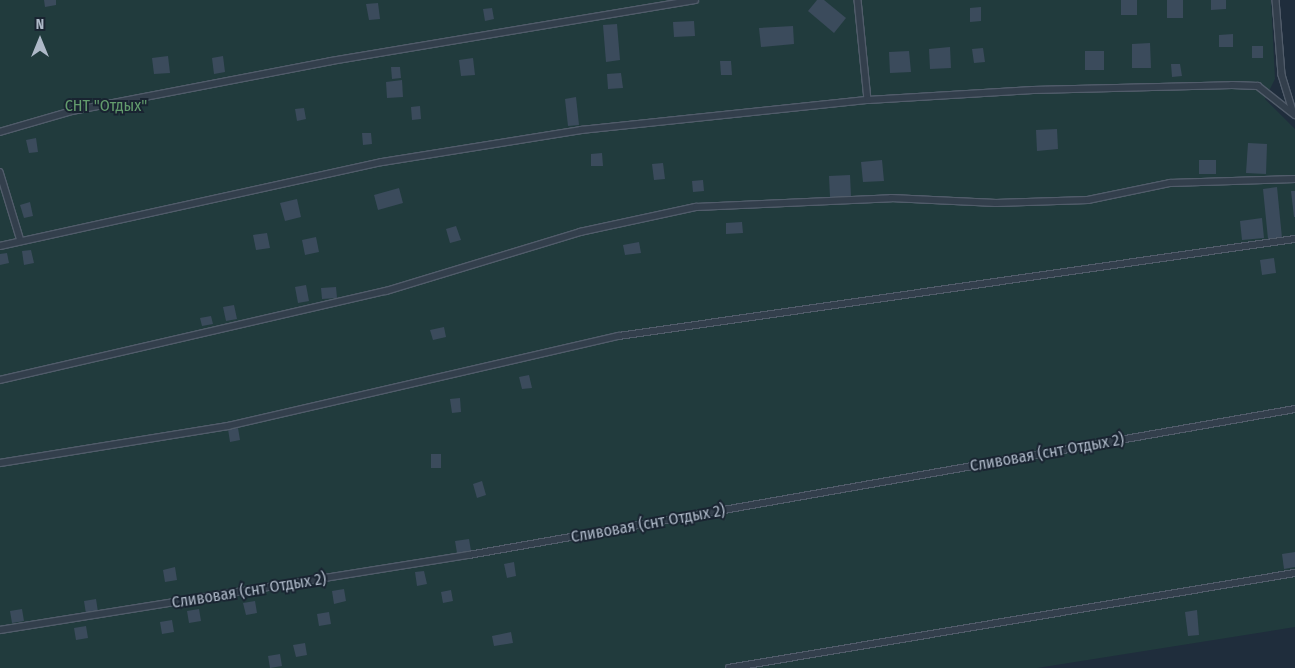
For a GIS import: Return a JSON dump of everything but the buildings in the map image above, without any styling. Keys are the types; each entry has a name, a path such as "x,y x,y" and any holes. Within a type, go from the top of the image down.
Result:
{"lane":[{"path":"0,132 72,111 331,61 696,0"},
{"path":"858,0 868,100"},
{"path":"1276,0 1282,75 1294,114"},
{"path":"0,246 382,162 581,130 868,100 1033,90 1258,86 1294,114"},
{"path":"0,172 21,241"},
{"path":"0,380 386,291 580,232 687,208 891,198 996,203 1088,200 1170,183 1295,179"},
{"path":"0,463 228,426 619,336 1295,239"},
{"name":"Сливовая (снт Отдых 2)","path":"0,630 469,555 1295,409"},
{"path":"728,668 1295,573"}],"green space":[{"name":"СНТ \"Отдых\"","path":"0,0 1271,0 1275,79 1265,99 1295,129 1295,627 1037,668 0,668"}]}
